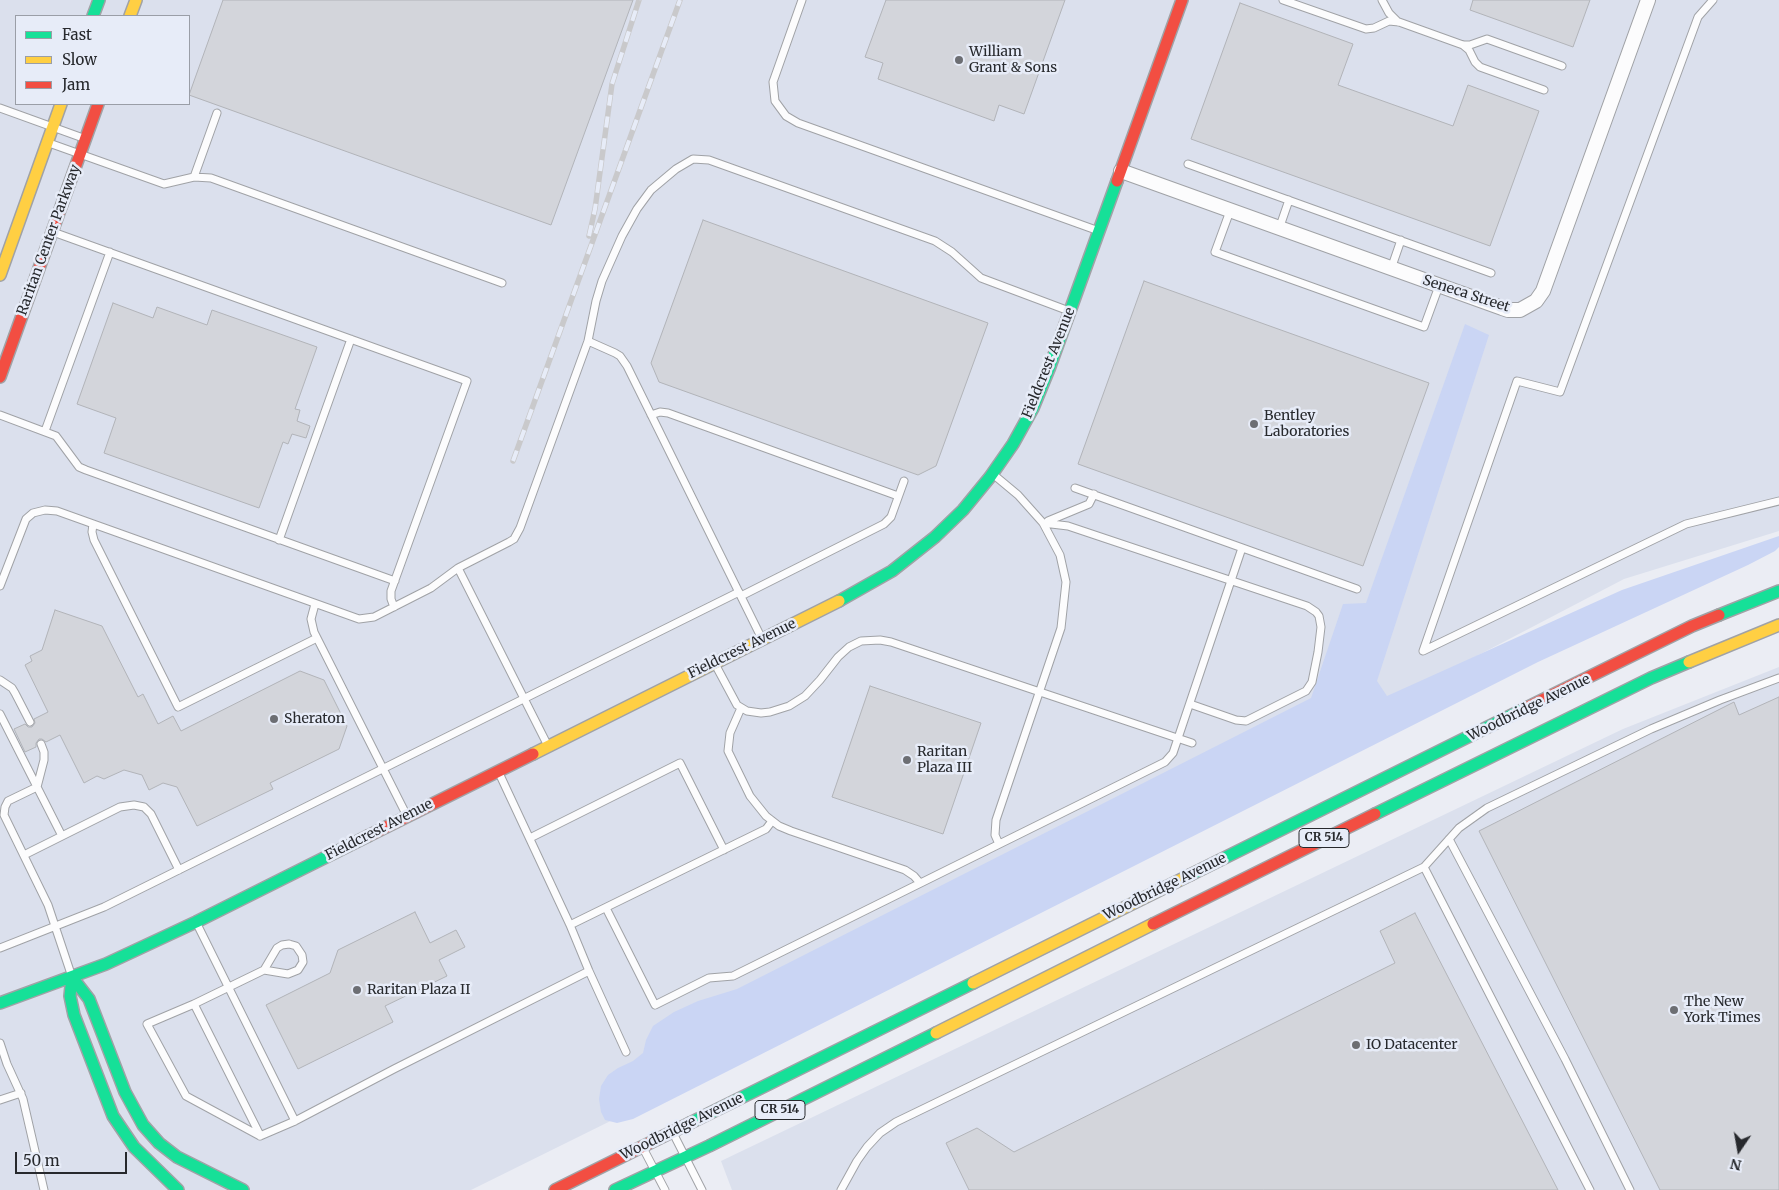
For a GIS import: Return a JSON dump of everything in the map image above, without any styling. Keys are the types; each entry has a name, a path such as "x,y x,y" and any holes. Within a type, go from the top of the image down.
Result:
{"main road":[{"path":"93,15 99,0"},
{"path":"130,15 136,0"},
{"name":"Fieldcrest Avenue","path":"0,1002 106,964 196,922 857,592 892,571 948,525 963,510 1014,444 1033,408 1182,0"},
{"path":"0,275 61,105"},
{"name":"Raritan Center Parkway","path":"0,377 98,105"},
{"name":"Woodbridge Avenue","path":"551,1189 612,1162 1692,626 1779,591"},
{"name":"Woodbridge Avenue","path":"614,1190 709,1146 1482,760 1651,678 1779,625"},
{"path":"72,977 70,996 74,1015 113,1116 134,1147 178,1190"},
{"path":"72,977 89,999 125,1092 143,1125 159,1143 177,1157 243,1190"}],"street":[{"name":"Seneca Street","path":"1121,171 1508,310 1526,308 1543,291 1648,0"}],"lane":[{"path":"802,0 773,82 775,101 786,116 807,126 1099,231"},
{"path":"1283,0 1366,30 1389,21 1399,22 1463,45 1470,45 1487,39 1562,66"},
{"path":"1382,0 1389,13 1399,22"},
{"path":"1713,0 1698,16 1560,392 1517,381 1423,651 1686,524 1779,501"},
{"path":"1463,45 1469,50 1475,62 1480,66 1544,90"},
{"path":"0,108 86,139"},
{"path":"194,177 217,113"},
{"path":"48,142 164,184 194,177 211,178 502,283"},
{"path":"0,586 20,529 29,515 39,511 51,510 93,524 359,619 369,618 431,588 458,568 509,542 517,534 588,341 602,281 622,236 637,209 658,182 686,162 698,159 709,160 934,241 952,252 981,278 1070,311"},
{"path":"1188,164 1491,273"},
{"path":"1279,228 1289,200"},
{"path":"1230,211 1215,252 1424,327 1439,286"},
{"path":"52,232 467,381 395,581 391,596 394,606"},
{"path":"1391,268 1401,240"},
{"path":"45,431 110,252"},
{"path":"279,540 351,339"},
{"path":"588,341 620,356 627,366 762,639"},
{"path":"651,415 660,412 668,413 898,496"},
{"path":"0,415 56,436 79,466 86,470 395,581"},
{"path":"992,474 1018,495 1043,523 1060,555 1065,574 1066,590 1061,628 996,820 995,835 999,844"},
{"path":"0,948 104,907 524,698 879,527 891,517 904,481"},
{"path":"1075,488 1357,589"},
{"path":"1043,523 1089,504 1094,494"},
{"path":"1043,523 1068,526 1231,580 1308,606 1319,616 1321,627 1312,682 1302,694 1246,721 1236,720 1190,704"},
{"path":"93,524 94,540 178,707 317,638"},
{"path":"606,908 655,1005 709,978 734,976 1169,760 1178,739 1242,548"},
{"path":"458,568 548,746"},
{"path":"315,604 311,623 317,638 407,816"},
{"path":"715,663 734,701 748,711 761,713 789,706 812,689 849,647 861,641 874,639 892,642 1192,743"},
{"path":"842,1190 857,1161 867,1147 880,1133 896,1122 1424,866 1459,828 1487,808 1651,729 1779,678"},
{"path":"0,680 12,688 30,722"},
{"path":"742,708 728,740 730,756 753,801 772,822 791,831 900,868 914,876 920,883"},
{"path":"0,714 62,836"},
{"path":"37,787 44,760 41,744"},
{"path":"530,838 680,763 724,850"},
{"path":"498,770 626,1052"},
{"path":"37,787 11,799 5,807 5,818 45,898 72,977"},
{"path":"24,855 120,807 129,805 144,807 151,814 180,870"},
{"path":"570,925 766,829 772,822"},
{"path":"1449,838 1565,1059 1630,1190"},
{"path":"1424,866 1590,1190"},
{"path":"196,922 295,1121"},
{"path":"260,1136 186,1096 148,1024 264,970 276,950 282,945 296,946 302,955 302,965 294,972 286,974 264,970"},
{"path":"260,1136 295,1121 589,971"},
{"path":"194,1004 260,1136"},
{"path":"0,1042 10,1071 21,1093 44,1190"},
{"path":"0,1100 21,1093"},
{"path":"672,1132 702,1190"},
{"path":"642,1147 664,1190"}],"shaded area":[{"path":"0,0 1779,0 1779,531 1624,579 1404,694 1417,722 471,1190 0,1190"},
{"path":"1465,324 1489,335 1377,681 1387,696 1622,590 1779,536 1779,547 1748,565 1538,662 633,1119 617,1123 605,1120 601,1112 599,1099 601,1086 608,1075 643,1053 646,1040 653,1026 674,1012 698,1001 737,989 1311,698 1343,604 1366,603"},
{"path":"1779,667 1779,1190 732,1190 721,1161 1623,729"}],"building":[{"path":"223,0 633,0 551,225 190,95"},
{"name":"William Grant & Sons","path":"886,0 1065,0 1024,114 999,105 994,121 878,79 883,63 865,57"},
{"path":"1473,0 1590,0 1573,47 1470,10"},
{"path":"1240,3 1353,44 1338,85 1453,126 1468,85 1539,111 1490,246 1191,139"},
{"path":"703,220 988,323 936,466 918,475 659,382 651,363"},
{"name":"Bentley Laboratories","path":"1144,281 1429,383 1363,566 1078,464"},
{"path":"113,303 153,318 157,307 207,325 212,310 317,347 295,409 300,410 297,421 310,426 306,438 292,434 288,444 283,442 259,508 104,453 116,418 77,404"},
{"name":"Sheraton","path":"55,610 102,626 138,697 143,694 158,724 173,716 181,731 300,671 324,680 347,726 339,749 270,783 273,789 197,826 177,787 163,783 149,790 142,775 124,770 104,779 97,776 84,783 60,735 46,742 39,739 36,747 25,752 14,729 25,724 28,727 32,727 35,723 34,719 48,712 25,665 32,661 30,656 42,650"},
{"name":"Raritan Plaza III","path":"870,686 981,723 943,834 832,797"},
{"name":"The New York Times","path":"1779,697 1779,1190 1660,1190 1479,831 1734,702 1739,715"},
{"name":"Raritan Plaza II","path":"415,912 430,943 456,930 465,947 439,960 447,976 385,1006 393,1022 298,1069 266,1005 330,973 338,950"},
{"name":"IO Datacenter","path":"1415,913 1558,1190 969,1190 946,1143 977,1128 1014,1152 1395,963 1380,931"}],"railway":[{"path":"589,236 595,209 612,84 639,0"},
{"path":"513,461 680,0"}],"traffic: fast":[{"path":"93,15 99,0"},
{"path":"839,601 892,571 935,537 963,510 990,477 1013,444 1033,408 1049,369 1117,181"},
{"path":"1719,615 1779,591"},
{"path":"1375,814 1651,678 1689,662"},
{"path":"1190,875 1528,707"},
{"path":"0,1003 106,964 196,922 368,836"},
{"path":"72,977 89,999 125,1092 143,1125 159,1143 177,1157 243,1190"},
{"path":"72,977 70,996 74,1015 113,1116 134,1147 178,1190"},
{"path":"690,1123 973,983"},
{"path":"615,1190 709,1146 936,1033"}],"traffic: slow":[{"path":"130,15 136,0"},
{"path":"0,275 61,105"},
{"path":"533,754 839,601"},
{"path":"1689,662 1779,625"},
{"path":"973,983 1190,875"},
{"path":"936,1033 1153,924"}],"traffic: jam":[{"path":"1117,181 1182,0"},
{"path":"0,377 98,105"},
{"path":"1528,707 1692,626 1719,615"},
{"path":"368,836 533,754"},
{"path":"1153,924 1375,814"},
{"path":"555,1190 690,1123"}],"place":[{"name":"William Grant & Sons","path":"959,60"},
{"name":"Bentley Laboratories","path":"1254,424"},
{"name":"Sheraton","path":"274,719"},
{"name":"Raritan Plaza III","path":"907,760"},
{"name":"Raritan Plaza II","path":"357,990"},
{"name":"The New York Times","path":"1674,1010"},
{"name":"IO Datacenter","path":"1356,1045"}]}
